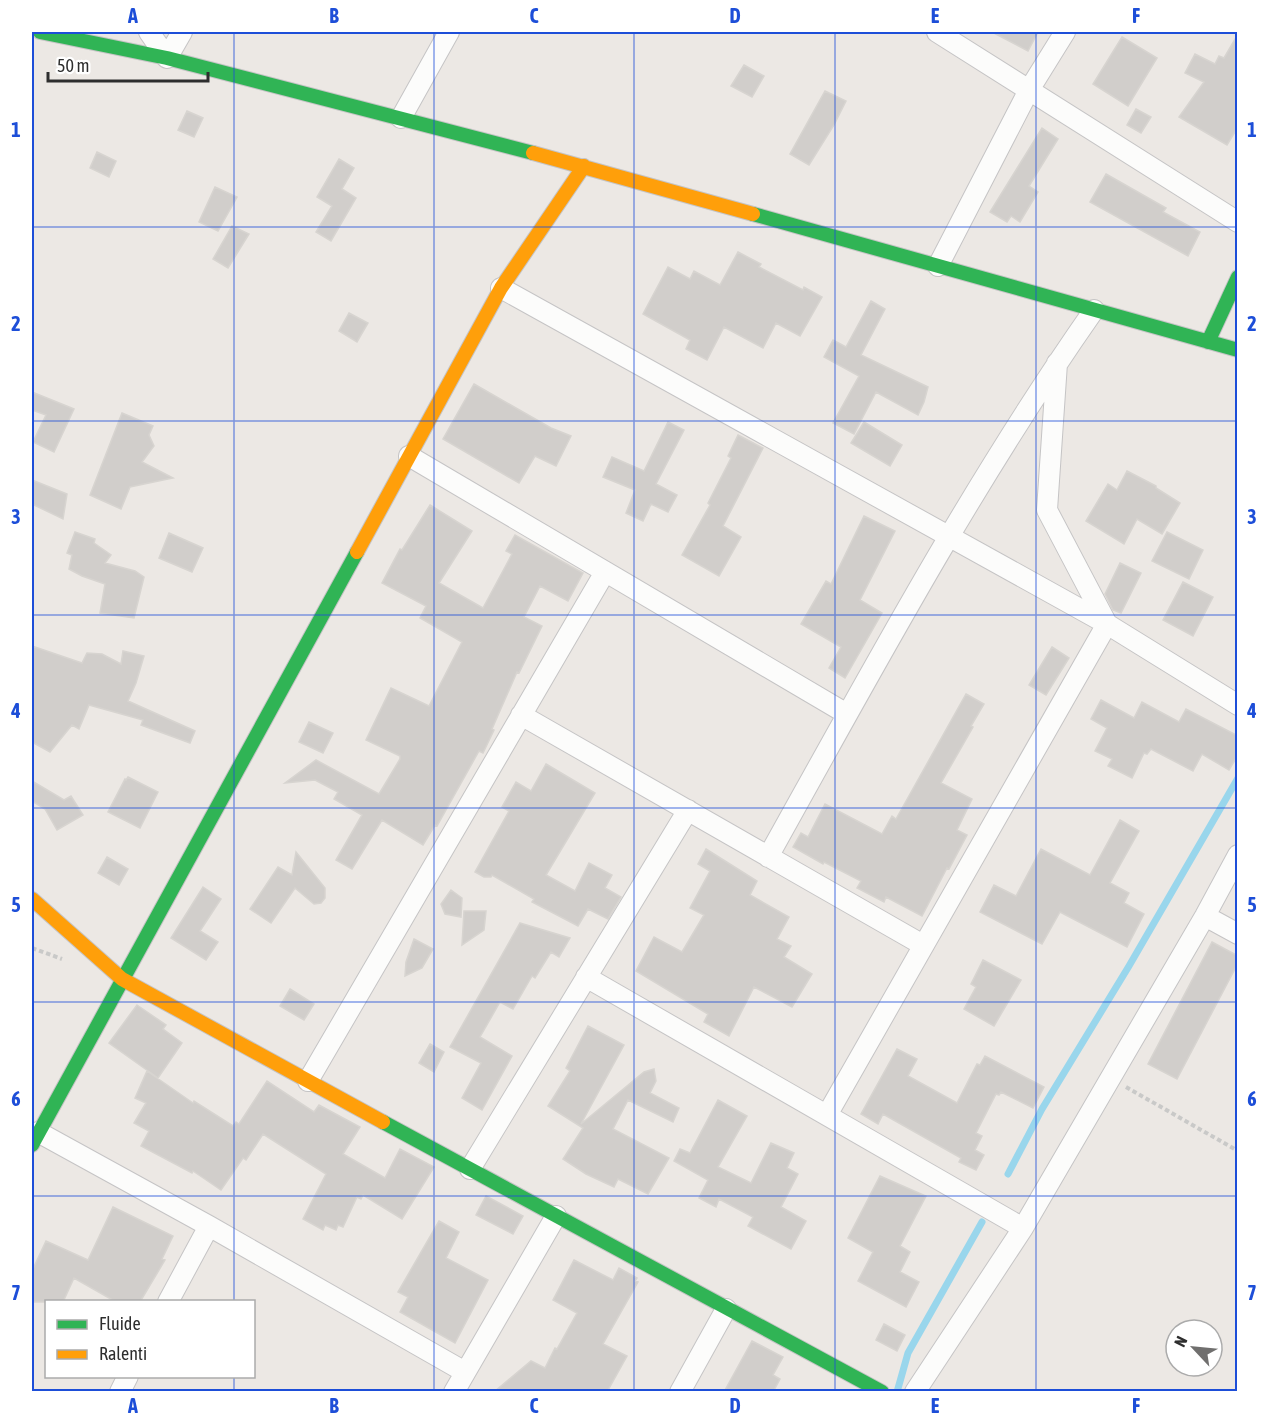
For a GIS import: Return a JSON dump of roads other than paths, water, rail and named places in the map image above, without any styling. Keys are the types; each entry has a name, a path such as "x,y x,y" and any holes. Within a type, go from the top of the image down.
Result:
{"street":[{"path":"40,32 167,58 584,166 1238,350"},
{"path":"149,32 167,58"},
{"path":"167,58 182,32"},
{"path":"400,118 449,32"},
{"path":"937,32 1238,222"},
{"path":"938,266 1029,90 1065,32"},
{"path":"465,1372 209,1226 35,1138 501,288 584,166"},
{"path":"1208,342 1238,277"},
{"path":"501,288 1107,624 1238,705"},
{"path":"768,857 949,536 1057,363 1094,310"},
{"path":"1057,363 1047,510 1107,624"},
{"path":"409,456 847,714"},
{"path":"308,1081 606,572"},
{"path":"827,1115 1107,624"},
{"path":"521,715 923,945"},
{"path":"470,1169 688,810"},
{"path":"915,1392 1023,1228 1205,916 1238,855"},
{"path":"32,899 122,979 882,1392"},
{"path":"1205,916 1238,934"},
{"path":"586,977 1023,1228"},
{"path":"454,1392 556,1216"},
{"path":"169,1300 209,1226"},
{"path":"680,1392 726,1309"},
{"path":"120,1392 127,1378"}],"waterway":[{"path":"1008,1174 1042,1109 1129,966 1238,778"},
{"path":"897,1392 908,1353 982,1222"}]}
